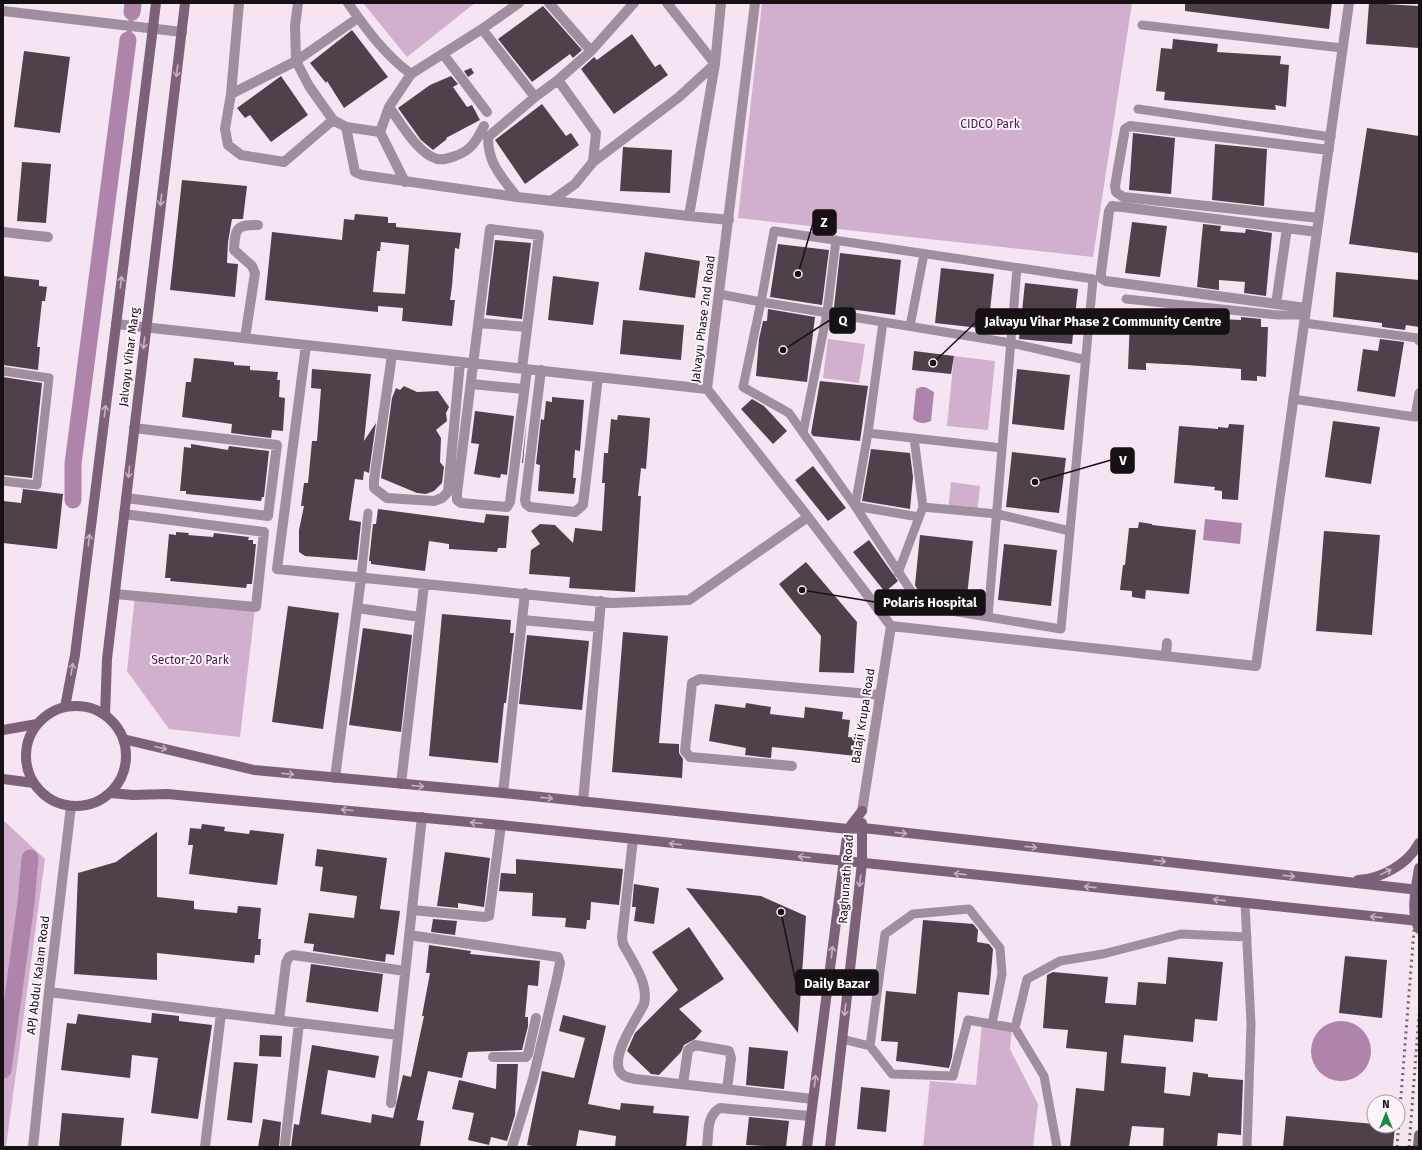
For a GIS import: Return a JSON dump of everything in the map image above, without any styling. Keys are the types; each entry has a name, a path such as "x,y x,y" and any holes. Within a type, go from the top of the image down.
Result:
{"main road":[{"name":"Jalvayu Vihar Marg","path":"65,707 75,655 156,3"},
{"name":"Jalvayu Vihar Marg","path":"105,715 107,659 145,327 185,3"},
{"path":"65,707 86,707 105,715 119,730 123,739 126,753 125,768 120,781 110,793 99,801 85,805 71,806 57,802 44,794 34,783 27,769 26,753 29,738 37,724 49,713 65,707"},
{"path":"3,730 37,724"},
{"path":"123,739 254,770 503,793 848,829 862,828 1417,890"},
{"path":"3,779 34,783"},
{"path":"110,793 133,795 167,794 422,817 1245,903 1418,924 1417,890 1419,868"},
{"name":"Raghunath Road","path":"830,1147 862,863 862,811"},
{"name":"Raghunath Road","path":"807,1147 848,829 862,811"},
{"path":"1334,881 1364,880 1382,875 1407,859 1419,843"},
{"path":"1418,1147 1419,1135"}],"street":[{"path":"239,3 231,94 225,129 228,145 241,155 284,162 333,120"},
{"path":"298,3 295,26 296,60 309,86 333,120 346,127 380,132"},
{"path":"348,3 358,18 397,64 410,74"},
{"path":"405,182 380,132 389,107 410,74 482,29 519,3"},
{"path":"549,3 591,51"},
{"path":"517,197 493,165 488,151 488,137 534,97 558,80 591,51 634,3"},
{"path":"668,3 715,64"},
{"path":"689,216 715,64 721,3"},
{"name":"Jalvayu Phase 2nd Road","path":"755,3 707,389 808,516 891,626"},
{"path":"891,626 1256,666 1349,3"},
{"path":"3,11 182,32"},
{"path":"231,94 296,60 358,18"},
{"path":"482,29 534,97"},
{"path":"443,54 488,112"},
{"path":"551,201 575,184 593,162 680,97 715,64"},
{"path":"558,80 596,133 593,162"},
{"path":"389,107 413,140 424,151 437,159 448,158 460,154 472,147 484,126"},
{"path":"1319,218 1123,197 1116,192 1115,186 1125,129 1130,126 1329,150"},
{"path":"346,127 355,172 405,182 517,197 729,220"},
{"path":"1305,315 1276,304 1106,281 1101,278 1101,273 1109,211 1112,206 1122,206 1317,232"},
{"path":"245,338 255,273 252,266 234,250 235,234 239,228 245,224 258,225"},
{"path":"1276,304 1287,228"},
{"path":"490,229 539,235 527,327 524,388 510,502 507,507 461,502 457,500 478,323 490,229"},
{"path":"3,232 48,237"},
{"path":"478,323 527,327"},
{"path":"116,324 707,389"},
{"path":"306,345 276,569 612,603 689,600 808,516"},
{"path":"392,355 374,480 374,488 387,498 434,501 442,498 448,492 460,362"},
{"path":"541,370 525,500 526,504 530,507 575,512 583,505 598,377"},
{"path":"471,384 524,388"},
{"path":"126,498 268,516 276,445 134,428"},
{"path":"115,594 256,607 264,532 124,514"},
{"path":"335,778 361,578"},
{"path":"401,784 424,584"},
{"path":"503,793 525,593"},
{"path":"583,802 601,602"},
{"path":"357,608 420,616"},
{"path":"522,620 599,627"},
{"name":"Balaji Krupa Road","path":"862,811 891,626"},
{"path":"1166,656 1167,643"},
{"path":"792,766 690,757 687,755 685,751 692,684 700,680 880,695"},
{"name":"APJ Abdul Kalam Road","path":"33,1147 49,992 71,806"},
{"path":"391,1103 422,817"},
{"path":"412,910 485,917 489,916 501,825"},
{"path":"633,839 622,937 623,944 645,987 646,996 642,1008 620,1047 618,1056 620,1070 623,1075 635,1079 813,1099"},
{"path":"409,935 558,957 560,963 541,1046 512,1147"},
{"path":"279,1020 286,963 289,957 293,955 405,971"},
{"path":"49,992 398,1035"},
{"path":"205,1147 221,1013"},
{"path":"493,1058 524,1058 528,1054 535,1018 547,1020"},
{"path":"285,1144 299,1022"},
{"path":"530,1044 541,1046"},
{"path":"683,1084 688,1050 695,1045 729,1051 731,1058 727,1090"},
{"path":"707,1147 711,1116 720,1108 810,1116"}],"lane":[{"path":"1142,25 1342,48"},
{"path":"1138,110 1331,137"},
{"path":"774,231 836,240 1093,279 1061,629 921,606 855,506 789,413 743,387 774,231"},
{"path":"803,433 827,313 836,240"},
{"path":"910,326 924,254"},
{"path":"988,617 1018,268"},
{"path":"719,294 1011,343 1086,360"},
{"path":"1126,299 1278,315 1305,315 1417,338 1419,341"},
{"path":"855,506 868,433 883,322"},
{"path":"3,372 49,378 37,485 3,481"},
{"path":"1293,399 1415,416 1419,393"},
{"path":"868,433 1002,448"},
{"path":"898,573 923,507 914,438"},
{"path":"855,506 919,517"},
{"path":"923,507 997,514 1070,531"},
{"path":"361,578 368,513"},
{"path":"1245,903 1251,1024 1247,1147"},
{"path":"870,1046 884,934 913,914 969,909 1000,948 1002,974 992,1024"},
{"path":"1057,1147 1044,1076 1015,1028 1028,979 1060,961 1103,954 1181,934 1247,937"},
{"path":"842,1040 870,1046 892,1074 953,1076 968,1020 1015,1028"}],"green space":[{"path":"363,3 475,3 407,57"},
{"name":"CIDCO Park","path":"762,3 1132,3 1093,257 738,218"},
{"path":"828,339 865,344 859,383 823,378"},
{"path":"954,356 995,361 988,430 947,426"},
{"path":"951,482 980,486 977,515 948,511"},
{"name":"Sector-20 Park","path":"135,595 255,608 240,737 169,729 127,671"},
{"path":"3,820 45,859 6,1147 3,1147"},
{"path":"982,1024 1012,1027 1010,1049 1038,1104 1033,1147 923,1147 930,1081 976,1085"}],"shaded area":[{"path":"925,387 934,392 931,421 924,423 919,423 913,419 916,389"},
{"path":"1205,519 1242,523 1240,544 1203,540"},
{"path":"1341,1021 1357,1026 1362,1030 1366,1035 1371,1051 1366,1067 1362,1072 1357,1076 1341,1081 1325,1076 1320,1072 1316,1067 1311,1051 1316,1035 1320,1030 1325,1026"}],"building":[{"path":"1185,3 1332,3 1329,29 1185,11"},
{"path":"1369,3 1419,6 1419,48 1366,44"},
{"path":"543,6 582,50 573,58 570,54 532,82 498,39"},
{"path":"352,30 388,77 344,108 327,81 326,83 310,63"},
{"path":"632,34 655,67 660,64 668,75 614,114 581,69 594,57 597,60"},
{"path":"1173,39 1218,44 1217,52 1281,56 1280,64 1289,65 1286,107 1275,105 1276,110 1164,100 1165,92 1156,91 1161,48 1172,49"},
{"path":"24,51 70,57 60,133 14,127"},
{"path":"471,68 474,73 468,77 464,71"},
{"path":"281,76 308,115 271,142 250,115 245,118 237,108"},
{"path":"451,76 458,84 453,87 467,107 472,105 480,120 446,138 447,139 433,150 421,140 398,108 430,85"},
{"path":"542,104 566,136 571,133 579,145 525,184 495,140"},
{"path":"1367,128 1419,136 1419,253 1349,244"},
{"path":"1133,133 1175,138 1171,194 1129,190"},
{"path":"1215,144 1267,149 1264,206 1212,200"},
{"path":"623,147 672,150 670,193 620,191"},
{"path":"22,162 51,164 46,223 17,221"},
{"path":"182,180 247,186 243,219 232,219 228,242 227,263 238,264 235,297 170,290"},
{"path":"355,214 388,217 388,223 396,223 396,227 461,233 459,249 455,248 450,300 455,300 452,326 402,321 403,308 378,306 378,312 265,300 272,232 342,240 344,219 354,220","holes":["381,242 409,245 405,294 373,292 377,251 380,251"]},
{"path":"1132,222 1167,226 1160,277 1125,273"},
{"path":"1203,224 1221,226 1220,231 1245,233 1246,229 1272,233 1266,296 1244,293 1245,282 1219,280 1219,290 1197,287"},
{"path":"495,240 531,243 522,319 486,315"},
{"path":"778,244 829,250 822,305 770,297"},
{"path":"645,252 700,261 695,298 639,290"},
{"path":"840,253 901,260 895,315 834,307"},
{"path":"941,268 994,274 988,329 935,323"},
{"path":"1336,272 1419,280 1419,327 1406,325 1405,330 1382,327 1382,323 1333,317"},
{"path":"3,276 39,280 39,286 47,287 45,301 42,301 37,347 40,347 38,370 3,365"},
{"path":"553,276 599,282 593,325 548,320"},
{"path":"1025,283 1078,289 1072,344 1019,339"},
{"path":"768,309 815,317 807,382 756,376 759,339 763,321 767,321"},
{"path":"1137,309 1157,310 1157,325 1212,328 1212,322 1220,322 1220,319 1241,320 1241,317 1261,319 1261,327 1268,327 1266,377 1257,376 1257,381 1241,380 1241,369 1186,365 1146,363 1146,370 1128,369 1130,318 1136,319"},
{"path":"623,320 684,325 681,360 620,354"},
{"path":"1380,339 1404,342 1395,397 1357,391 1363,349 1378,351"},
{"path":"914,351 954,356 951,374 912,370"},
{"path":"194,358 234,362 234,365 250,366 250,370 278,372 277,380 280,380 279,397 285,398 283,431 272,430 271,438 231,433 232,424 182,417 186,382 191,382"},
{"path":"312,369 371,374 364,441 376,423 369,473 364,471 363,480 355,479 349,520 361,522 357,560 305,556 299,552 299,530 304,506 301,506 304,483 308,483 312,441 317,441 321,389 311,388"},
{"path":"1017,369 1070,375 1064,430 1012,424"},
{"path":"3,377 42,383 32,478 3,475"},
{"path":"820,381 868,386 860,441 813,436 811,433"},
{"path":"404,386 417,392 438,391 449,407 446,413 447,421 436,430 441,438 440,462 444,467 442,483 434,491 426,494 417,493 381,478 392,398 396,388 400,390"},
{"path":"552,397 584,400 580,451 575,450 573,478 576,478 574,494 538,491 540,465 536,464 541,419 544,420 546,401 552,402"},
{"path":"752,399 764,406 787,431 773,444 741,409"},
{"path":"475,411 514,416 507,475 501,474 500,478 474,474 479,444 471,443"},
{"path":"618,415 650,418 646,469 641,468 638,496 641,496 635,592 569,588 570,577 529,574 531,550 540,544 531,531 540,524 555,525 573,543 575,528 602,531 605,483 602,483 604,453 608,453 611,419 617,420"},
{"path":"527,417 523,463 522,463"},
{"path":"1333,421 1380,427 1371,484 1325,477"},
{"path":"1229,424 1244,425 1238,500 1222,499 1222,491 1214,490 1215,487 1174,483 1179,426 1218,429 1218,427 1228,428"},
{"path":"191,444 228,450 229,446 269,451 264,497 262,497 261,501 186,494 186,491 180,491 184,447 191,448"},
{"path":"871,449 910,453 913,477 910,509 862,501"},
{"path":"1012,452 1066,458 1059,513 1006,507"},
{"path":"813,466 846,508 828,521 795,480"},
{"path":"23,489 63,494 57,549 3,543 3,501 21,503"},
{"path":"378,509 484,523 486,514 509,516 506,548 498,548 497,552 449,549 449,544 429,541 425,571 371,564 371,561 369,561 373,524 376,524"},
{"path":"1139,522 1196,530 1189,594 1146,590 1145,599 1132,597 1132,591 1120,590 1123,565 1125,565 1129,528 1138,528"},
{"path":"1324,531 1380,535 1372,635 1316,631"},
{"path":"176,532 189,533 188,535 213,537 214,533 249,537 248,540 253,540 253,544 256,544 252,584 247,584 246,588 170,581 171,578 165,578 169,534 176,535"},
{"path":"920,535 973,541 967,596 918,591 915,585"},
{"path":"869,540 898,581 885,592 853,552"},
{"path":"1004,544 1057,550 1051,606 998,600"},
{"path":"806,562 857,622 854,673 819,672 821,636 779,584"},
{"path":"288,606 339,613 323,729 272,722"},
{"path":"442,614 511,620 510,633 514,633 506,703 504,703 498,763 429,756"},
{"path":"363,628 412,635 401,732 349,725"},
{"path":"623,632 668,636 659,743 679,744 679,753 683,759 682,778 612,772"},
{"path":"527,635 589,641 582,710 519,704"},
{"path":"746,703 771,707 770,714 804,718 805,707 843,712 842,719 850,720 848,737 858,738 856,756 772,747 771,758 745,755 746,748 709,741 715,704 745,708"},
{"path":"202,824 225,827 224,831 249,834 250,830 284,834 277,885 189,874 193,845 188,845 190,828 201,829"},
{"path":"157,832 157,897 194,901 194,909 237,913 238,906 261,908 258,939 261,939 260,955 255,955 254,963 157,953 157,980 74,974 78,873 116,862"},
{"path":"317,849 387,858 380,909 400,911 394,955 386,954 385,962 313,951 314,944 304,943 309,913 354,918 357,896 320,891 323,867 315,866"},
{"path":"445,852 490,858 484,907 458,903 458,908 437,906"},
{"path":"516,859 623,869 619,905 591,902 590,920 587,920 586,929 565,927 566,918 532,916 533,893 499,891 501,873 516,874"},
{"path":"634,884 659,888 654,924 634,921 636,907 632,907"},
{"path":"686,888 761,896 806,916 798,1033"},
{"path":"433,919 457,921 455,935 431,932"},
{"path":"923,920 973,924 978,930 977,942 989,944 993,949 989,995 958,992 952,1057 949,1068 896,1061 898,1042 881,1041 886,991 916,994"},
{"path":"689,927 724,979 679,1009 702,1031 695,1039 684,1045 681,1052 659,1075 651,1074 627,1051 635,1033 678,990 652,952"},
{"path":"429,945 471,951 470,954 540,961 538,986 528,985 525,1017 528,1017 528,1026 522,1050 468,1052 462,1078 428,1071 417,1120 424,1121 420,1147 291,1147 294,1124 299,1125 312,1045 379,1056 375,1078 328,1070 321,1114 371,1123 372,1114 393,1118 403,1075 411,1077 424,1016 422,1016 430,973 426,973"},
{"path":"1345,956 1387,960 1382,1018 1339,1013"},
{"path":"1168,957 1223,962 1217,1021 1195,1019 1193,1042 1124,1035 1121,1063 1166,1067 1164,1093 1190,1096 1193,1072 1208,1074 1208,1077 1243,1080 1241,1135 1218,1133 1217,1147 1163,1147 1164,1128 1132,1126 1129,1147 1070,1147 1076,1088 1104,1091 1107,1052 1066,1048 1068,1030 1043,1028 1047,975 1053,972 1108,977 1105,1003 1136,1005 1138,982 1166,984"},
{"path":"311,964 383,974 378,1012 306,1002"},
{"path":"152,1013 179,1016 179,1021 212,1025 198,1119 151,1113 158,1058 132,1055 130,1078 61,1070 67,1023 76,1024 78,1014 151,1023"},
{"path":"563,1015 606,1026 588,1104 620,1110 621,1103 654,1106 653,1113 689,1116 686,1147 615,1147 616,1136 579,1130 576,1147 537,1147 527,1145 542,1071 574,1078 585,1038 559,1031"},
{"path":"260,1035 282,1036 281,1057 259,1056"},
{"path":"749,1047 788,1051 784,1089 746,1085"},
{"path":"234,1062 258,1064 252,1123 227,1120"},
{"path":"497,1064 518,1064 515,1115 507,1141 491,1137 489,1145 468,1140 474,1113 452,1109 459,1080 496,1089"},
{"path":"861,1087 890,1090 886,1132 857,1129"},
{"path":"62,1113 124,1118 121,1147 59,1147"},
{"path":"1286,1116 1366,1123 1366,1134 1394,1134 1393,1147 1283,1147"},
{"path":"749,1117 789,1121 786,1147 746,1145"},
{"path":"263,1119 281,1122 279,1147 258,1147"}],"waterway":[{"path":"132,12 133,3"},
{"path":"128,40 132,12"},
{"path":"73,500 73,464 128,40"},
{"path":"3,1070 26,903 30,858"}],"railway":[{"path":"1397,1147 1419,866"},
{"path":"1409,1147 1419,1014"}],"place":[{"name":"Z","path":"798,274"},
{"name":"Q","path":"783,350"},
{"name":"Jalvayu Vihar Phase 2 Community Centre","path":"933,363"},
{"name":"V","path":"1035,482"},
{"name":"Polaris Hospital","path":"802,590"},
{"name":"Daily Bazar","path":"781,912"}]}
